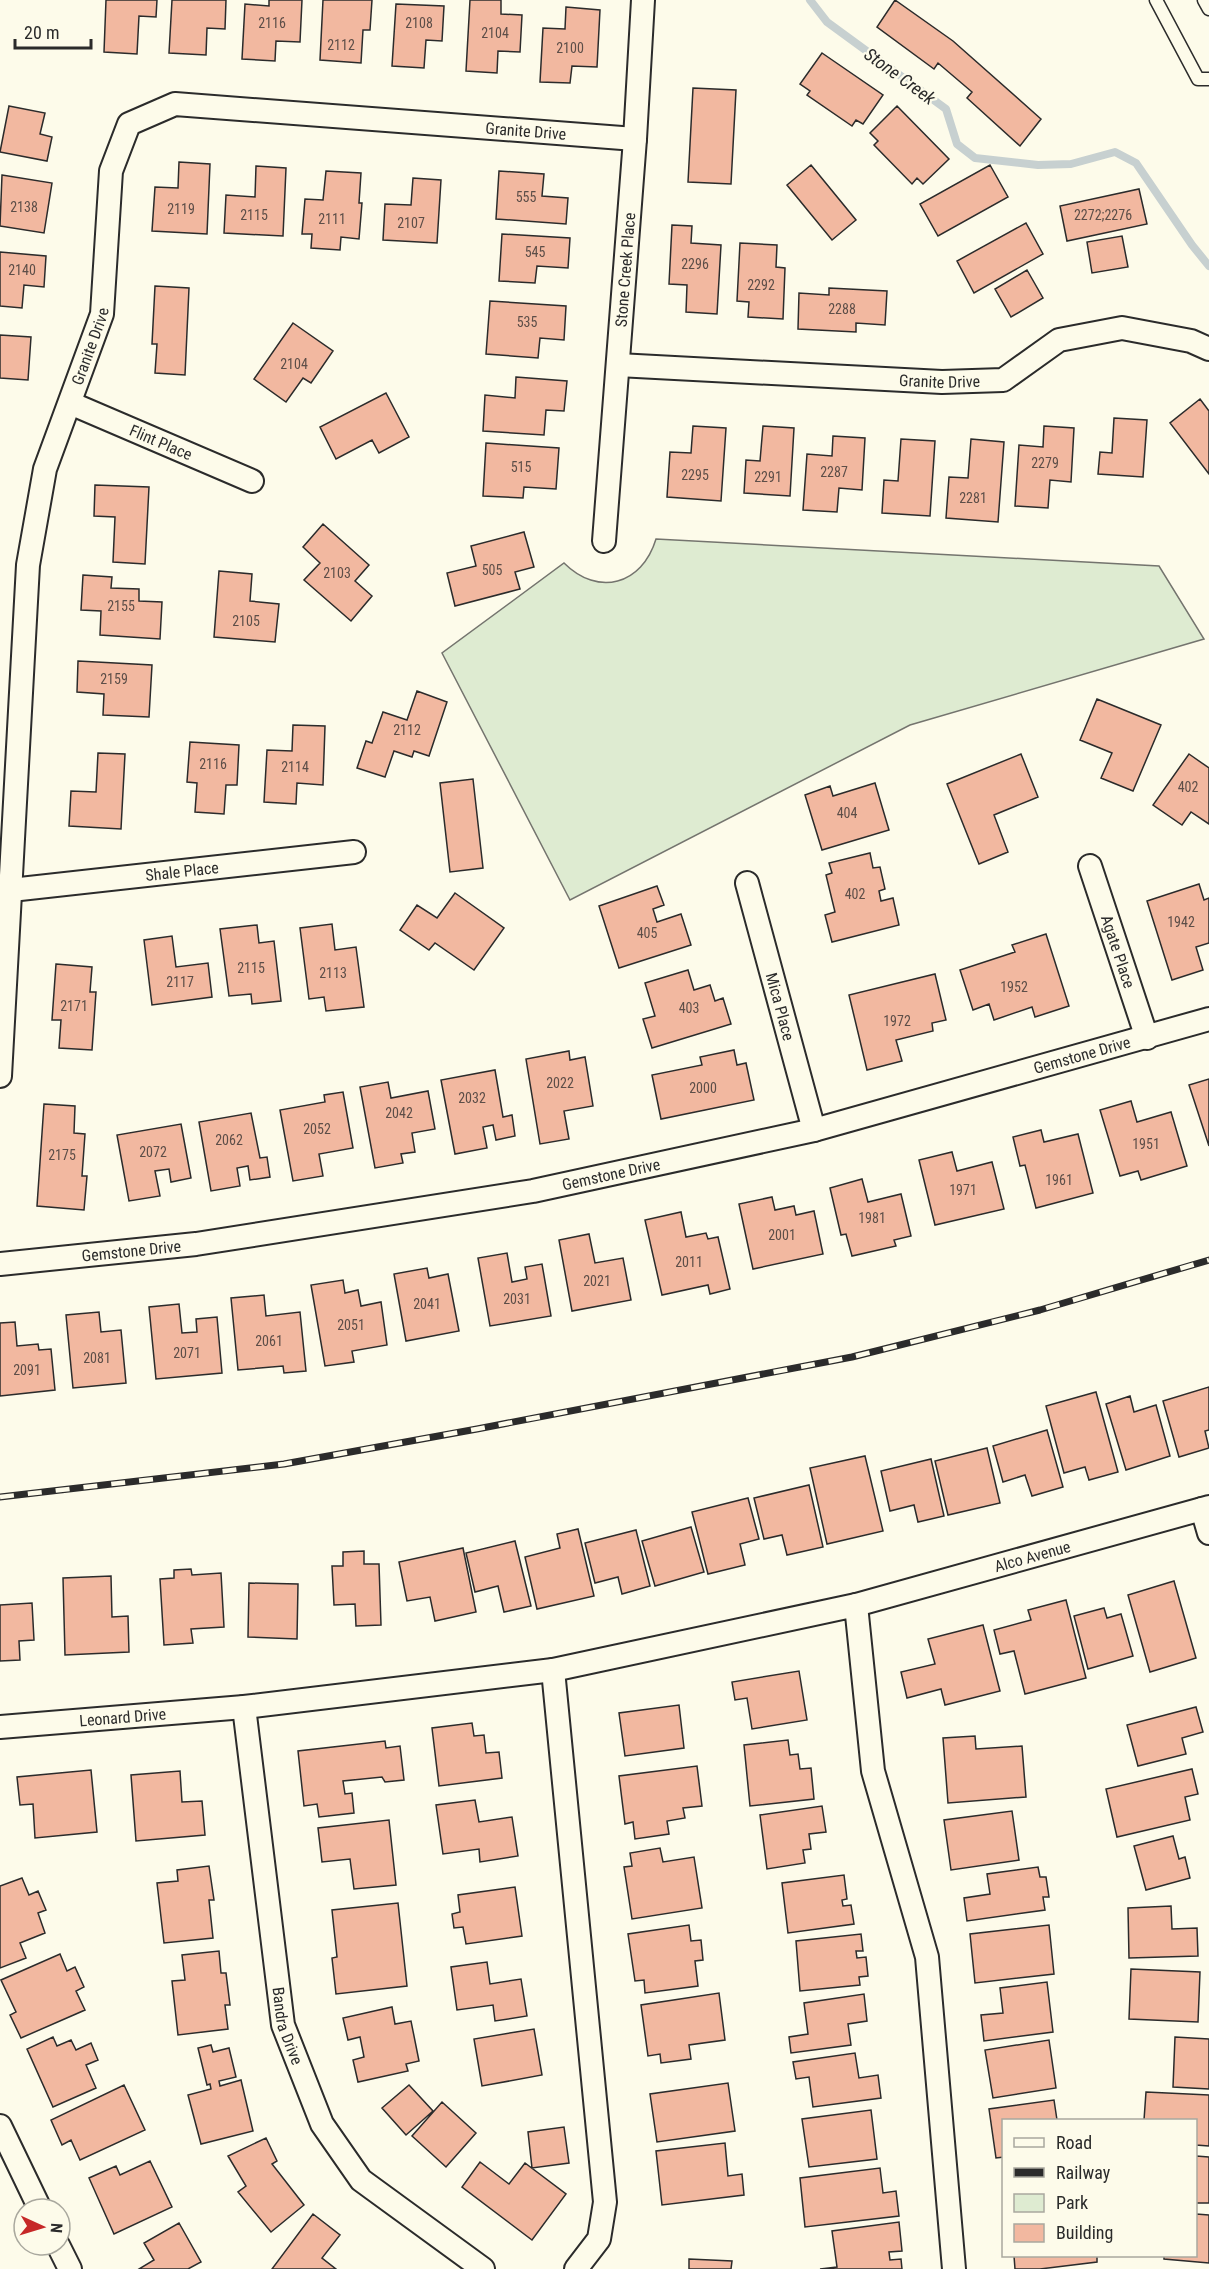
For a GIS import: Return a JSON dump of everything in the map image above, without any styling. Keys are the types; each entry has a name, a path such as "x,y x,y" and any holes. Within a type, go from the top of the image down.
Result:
{"street":[{"name":"Stone Creek Place","path":"604,541 636,138 643,0"},
{"name":"Granite Drive","path":"0,1076 28,565 45,469 102,314 111,171 129,124 175,104 636,138"},
{"name":"Granite Drive","path":"618,365 942,382 1003,380 1059,340 1122,328 1191,341 1209,349"},
{"name":"Flint Place","path":"70,403 252,481"},
{"name":"Shale Place","path":"11,890 354,852"},
{"name":"Agate Place","path":"1090,866 1147,1038"},
{"name":"Mica Place","path":"747,883 814,1130"},
{"name":"Gemstone Drive","path":"0,1264 196,1244 533,1191 814,1130 1209,1019"},
{"path":"1206,1508 1209,1533"},
{"name":"Alco Avenue","path":"553,1670 856,1605 1206,1508"},
{"path":"856,1605 873,1772 927,1957 954,2269"},
{"path":"553,1670 605,2202 599,2239 576,2269"},
{"name":"Leonard Drive","path":"0,1727 244,1707 553,1670"},
{"name":"Bandra Drive","path":"244,1707 283,2025 322,2124 361,2180 483,2269"},
{"path":"0,2126 34,2197"}],"lane":[{"path":"1156,0 1198,79 1209,79"},
{"path":"1204,0 1209,9"}],"green space":[{"path":"656,539 1159,566 1204,639 910,725 570,900 442,653 564,563 577,574 591,580 618,581 630,576 640,567 649,555"}],"building":[{"path":"106,0 157,0 156,17 139,16 137,54 104,52"},
{"path":"172,0 226,0 225,29 207,28 206,55 169,53"},
{"path":"269,0 302,0 300,42 276,41 275,61 242,59 245,4 269,6"},
{"path":"323,0 372,0 370,30 363,30 361,63 320,60"},
{"path":"470,0 501,0 501,14 522,15 520,52 498,51 497,73 466,71"},
{"path":"895,0 953,41 1041,119 1020,146 967,98 972,92 938,63 934,69 877,27"},
{"path":"396,4 444,6 442,41 426,40 424,68 392,66"},
{"path":"566,7 600,10 597,67 572,66 570,83 540,82 543,28 565,29"},
{"path":"822,53 883,95 863,124 856,120 852,126 807,95 810,91 800,84"},
{"path":"693,88 736,90 731,184 688,182"},
{"path":"9,106 45,113 40,134 52,137 47,161 0,152"},
{"path":"897,106 949,159 923,184 917,178 912,184 874,145 878,141 870,133"},
{"path":"179,162 210,164 207,234 152,231 155,187 178,188"},
{"path":"811,165 856,220 832,240 787,185"},
{"path":"990,165 1008,197 938,236 920,204"},
{"path":"256,166 286,168 283,236 224,233 226,195 255,197"},
{"path":"326,171 361,173 359,203 362,203 359,239 341,237 340,250 311,248 312,234 302,234 305,199 323,200"},
{"path":"499,171 544,174 542,196 568,198 566,224 496,219"},
{"path":"2,175 52,183 44,233 0,226"},
{"path":"413,178 441,180 437,243 383,240 385,204 411,205"},
{"path":"1139,189 1147,224 1067,241 1060,206"},
{"path":"1026,223 1043,254 974,293 957,261"},
{"path":"672,225 692,226 691,243 721,245 717,314 686,312 687,285 669,284"},
{"path":"502,234 570,238 568,268 537,266 535,283 499,281"},
{"path":"1122,236 1128,267 1092,273 1087,242"},
{"path":"740,243 777,245 776,267 785,268 783,319 748,317 749,302 737,301"},
{"path":"0,252 46,256 44,287 24,285 22,308 0,306"},
{"path":"1027,270 1043,298 1011,317 995,289"},
{"path":"155,286 189,288 185,375 155,373 157,344 152,344"},
{"path":"829,288 887,291 885,325 856,323 856,332 798,329 799,293 829,295"},
{"path":"490,301 566,306 564,340 540,338 538,358 486,354"},
{"path":"293,323 333,351 311,383 303,378 286,402 254,379"},
{"path":"0,335 31,337 28,380 0,378"},
{"path":"516,377 567,381 564,411 546,410 544,435 483,431 485,395 515,398"},
{"path":"386,393 409,437 379,453 372,440 336,459 320,427"},
{"path":"1200,399 1209,411 1209,474 1170,423"},
{"path":"1114,418 1147,420 1143,477 1098,474 1100,452 1112,453"},
{"path":"693,426 726,428 721,501 667,497 670,452 691,453"},
{"path":"763,426 794,428 790,496 744,493 746,460 760,461"},
{"path":"1044,426 1074,428 1071,482 1050,480 1048,508 1015,506 1019,445 1043,447"},
{"path":"833,436 865,438 862,490 839,488 837,512 803,510 807,454 832,456"},
{"path":"901,439 935,441 930,516 882,513 884,480 898,481"},
{"path":"971,439 1004,442 998,522 946,518 949,477 968,478"},
{"path":"486,443 559,448 556,489 524,487 523,498 483,496"},
{"path":"95,485 149,487 145,564 113,562 115,517 94,516"},
{"path":"323,524 369,565 355,581 372,596 351,621 304,580 320,563 303,547"},
{"path":"524,532 534,567 515,572 520,589 455,606 447,573 476,566 471,546"},
{"path":"219,571 252,574 250,601 279,604 275,642 214,637"},
{"path":"83,575 112,577 111,588 139,589 139,601 162,602 160,639 100,635 101,611 81,610"},
{"path":"78,661 152,665 149,717 103,715 104,694 77,692"},
{"path":"417,691 447,702 429,756 414,751 412,757 394,751 385,777 357,768 366,741 372,743 383,712 407,720"},
{"path":"1097,699 1161,725 1133,791 1101,778 1112,753 1080,740"},
{"path":"293,725 325,726 323,785 297,783 296,804 264,802 267,750 292,751"},
{"path":"190,742 239,745 237,785 226,785 224,814 195,812 197,783 187,782"},
{"path":"98,753 125,754 121,829 69,826 71,791 96,792"},
{"path":"1021,754 1038,797 994,815 1008,852 979,864 947,784"},
{"path":"1189,754 1209,768 1209,824 1191,812 1182,825 1153,805"},
{"path":"473,779 483,868 450,872 440,783"},
{"path":"875,783 889,830 822,850 805,795 830,786 833,796"},
{"path":"870,853 873,868 880,867 885,889 879,891 881,901 893,898 899,925 832,942 825,915 835,912 826,875 832,873 829,863"},
{"path":"1199,884 1204,900 1209,898 1209,943 1196,947 1203,970 1172,980 1147,901"},
{"path":"657,886 664,905 653,909 657,922 681,914 691,945 619,968 599,906"},
{"path":"455,893 504,928 474,970 435,943 429,950 400,930 417,905 437,918"},
{"path":"332,924 335,950 356,947 364,1007 326,1011 324,997 309,999 300,928"},
{"path":"257,925 259,943 274,941 281,1001 252,1004 251,994 229,996 220,929"},
{"path":"1046,934 1069,1006 1035,1017 1032,1007 994,1020 989,1004 973,1010 960,970 1015,952 1012,945"},
{"path":"172,936 176,967 208,963 212,997 152,1005 144,940"},
{"path":"56,964 92,967 90,992 96,992 92,1050 59,1048 61,1020 52,1020"},
{"path":"688,970 694,990 710,985 715,1001 723,998 731,1024 652,1048 643,1019 655,1016 645,983"},
{"path":"935,974 946,1020 932,1023 933,1031 896,1040 902,1061 867,1070 849,995"},
{"path":"734,1050 737,1065 746,1063 754,1100 661,1119 652,1075 702,1065 700,1057"},
{"path":"569,1051 570,1060 585,1057 593,1106 564,1111 569,1139 540,1144 526,1059"},
{"path":"495,1070 503,1117 512,1115 515,1136 496,1140 493,1125 483,1127 487,1148 455,1154 441,1080"},
{"path":"1209,1079 1209,1146 1189,1085"},
{"path":"388,1082 391,1098 428,1091 435,1129 412,1133 415,1152 401,1154 403,1163 375,1168 360,1087"},
{"path":"343,1092 353,1148 319,1154 323,1176 293,1181 280,1110 325,1102 324,1095"},
{"path":"1131,1101 1137,1122 1171,1112 1187,1166 1141,1180 1138,1171 1120,1176 1100,1110"},
{"path":"44,1104 75,1106 74,1133 85,1134 82,1176 87,1176 84,1210 37,1206"},
{"path":"251,1113 260,1158 267,1157 270,1177 250,1180 248,1166 237,1168 240,1186 211,1191 199,1122"},
{"path":"181,1124 191,1178 171,1182 169,1169 155,1171 160,1196 129,1201 117,1135"},
{"path":"1041,1130 1044,1142 1078,1134 1093,1193 1036,1208 1025,1165 1020,1166 1013,1137"},
{"path":"952,1152 957,1171 992,1162 1004,1209 935,1225 919,1160"},
{"path":"862,1179 868,1202 901,1194 911,1236 894,1240 896,1246 852,1256 846,1234 841,1235 830,1188"},
{"path":"772,1197 775,1210 794,1206 796,1215 814,1211 823,1254 753,1269 739,1204"},
{"path":"681,1212 686,1237 706,1233 708,1239 718,1237 730,1289 710,1294 708,1285 662,1295 645,1220"},
{"path":"589,1234 595,1263 623,1258 631,1300 572,1311 559,1240"},
{"path":"507,1253 512,1282 527,1279 525,1267 542,1264 551,1316 490,1326 478,1258"},
{"path":"427,1268 429,1278 448,1274 459,1331 406,1341 394,1274"},
{"path":"343,1280 345,1293 358,1290 361,1306 381,1302 387,1345 352,1351 354,1362 325,1366 311,1285"},
{"path":"264,1295 266,1316 300,1312 306,1371 284,1373 283,1366 238,1370 231,1298"},
{"path":"179,1304 182,1333 197,1332 196,1319 217,1317 222,1373 156,1379 149,1307"},
{"path":"99,1312 101,1332 121,1330 126,1383 73,1388 66,1315"},
{"path":"15,1322 17,1346 38,1344 39,1350 51,1349 55,1390 0,1396 0,1323"},
{"path":"1209,1387 1209,1430 1205,1431 1209,1448 1179,1457 1163,1401"},
{"path":"1096,1392 1118,1472 1089,1480 1085,1467 1064,1473 1046,1406"},
{"path":"1130,1396 1134,1412 1156,1405 1170,1456 1126,1470 1106,1404"},
{"path":"1047,1430 1063,1487 1032,1496 1025,1475 1003,1482 993,1446"},
{"path":"987,1448 1000,1503 948,1515 935,1461"},
{"path":"865,1456 883,1531 827,1544 810,1468"},
{"path":"931,1459 944,1516 918,1522 914,1505 890,1511 881,1471"},
{"path":"809,1485 823,1547 787,1555 782,1535 764,1539 754,1498"},
{"path":"748,1498 759,1539 740,1544 745,1565 708,1574 692,1512"},
{"path":"691,1527 704,1572 655,1586 642,1541"},
{"path":"578,1529 594,1596 537,1609 525,1557 560,1548 557,1534"},
{"path":"636,1530 650,1586 622,1594 618,1577 595,1583 585,1543"},
{"path":"515,1541 531,1606 504,1612 498,1586 475,1592 466,1553"},
{"path":"463,1548 476,1612 435,1621 430,1597 407,1601 399,1562"},
{"path":"364,1551 364,1564 379,1564 381,1625 356,1626 355,1604 334,1605 332,1566 343,1566 343,1552"},
{"path":"191,1569 192,1575 221,1573 224,1627 191,1629 193,1643 164,1645 160,1579 174,1578 174,1570"},
{"path":"111,1576 112,1617 128,1616 129,1652 65,1655 63,1578"},
{"path":"1174,1581 1196,1658 1150,1672 1128,1595"},
{"path":"249,1583 298,1584 297,1639 248,1637"},
{"path":"1066,1600 1086,1678 1025,1694 1014,1651 1000,1654 994,1630 1031,1620 1028,1610"},
{"path":"32,1603 34,1640 19,1641 20,1660 0,1661 0,1605"},
{"path":"1104,1608 1107,1618 1121,1614 1133,1656 1088,1669 1074,1616"},
{"path":"983,1625 1000,1691 945,1705 941,1689 907,1698 901,1672 935,1664 928,1639"},
{"path":"799,1671 807,1720 752,1729 747,1698 735,1700 732,1682"},
{"path":"679,1705 684,1748 625,1756 619,1713"},
{"path":"1196,1707 1203,1732 1182,1738 1186,1754 1138,1766 1127,1725"},
{"path":"472,1723 474,1736 484,1735 486,1753 499,1752 502,1778 439,1786 432,1728"},
{"path":"975,1736 976,1749 1022,1746 1026,1797 948,1803 943,1738"},
{"path":"788,1740 790,1755 798,1754 800,1769 811,1768 814,1799 750,1806 744,1745"},
{"path":"385,1741 386,1748 400,1746 404,1780 385,1782 382,1777 343,1781 345,1794 352,1793 354,1813 319,1817 317,1804 304,1806 298,1751"},
{"path":"697,1766 702,1806 683,1808 685,1818 667,1821 669,1834 635,1839 633,1822 625,1824 619,1776"},
{"path":"1192,1769 1198,1794 1185,1797 1190,1820 1117,1837 1106,1789"},
{"path":"91,1770 97,1832 35,1838 33,1804 20,1805 17,1777"},
{"path":"180,1771 182,1802 202,1801 205,1835 136,1841 131,1775"},
{"path":"475,1800 479,1822 512,1817 518,1856 480,1862 479,1849 443,1854 436,1805"},
{"path":"822,1806 826,1832 809,1834 811,1849 803,1850 805,1863 767,1869 760,1815"},
{"path":"1012,1811 1019,1860 951,1870 944,1820"},
{"path":"389,1820 396,1885 354,1889 350,1859 322,1862 318,1828"},
{"path":"1173,1836 1179,1859 1185,1857 1190,1878 1146,1890 1134,1846"},
{"path":"660,1848 663,1862 694,1857 702,1908 632,1919 624,1867 632,1866 630,1853"},
{"path":"209,1866 214,1900 209,1900 213,1938 164,1943 157,1883 178,1881 177,1870"},
{"path":"1038,1867 1040,1877 1046,1877 1049,1897 1043,1897 1045,1910 967,1921 964,1898 990,1894 987,1874"},
{"path":"844,1875 847,1899 842,1900 843,1906 851,1905 854,1924 788,1933 782,1883"},
{"path":"22,1878 29,1895 38,1891 46,1910 38,1913 45,1933 20,1943 26,1958 0,1968 0,1886"},
{"path":"515,1887 522,1936 466,1944 463,1927 454,1928 452,1914 460,1912 458,1895"},
{"path":"398,1903 407,1986 336,1994 332,1958 337,1957 332,1910"},
{"path":"1171,1906 1172,1929 1197,1928 1198,1956 1129,1958 1128,1908"},
{"path":"689,1925 691,1941 701,1940 703,1960 695,1961 698,1986 645,1993 644,1980 635,1981 628,1934"},
{"path":"1049,1925 1054,1974 975,1983 970,1934"},
{"path":"861,1934 863,1951 856,1951 857,1958 866,1957 868,1976 859,1977 860,1985 800,1991 796,1941"},
{"path":"219,1951 221,1973 226,1973 230,2005 225,2005 228,2029 178,2035 172,1981 185,1980 182,1955"},
{"path":"60,1954 67,1971 75,1967 84,1987 76,1991 85,2010 21,2038 10,2015 16,2012 1,1980"},
{"path":"487,1962 490,1984 521,1979 527,2016 495,2021 493,2005 457,2010 451,1967"},
{"path":"1131,1969 1200,1972 1198,2022 1129,2019"},
{"path":"1047,1982 1053,2032 984,2041 981,2015 1003,2013 1000,1988"},
{"path":"719,1993 725,2040 689,2045 691,2059 661,2063 660,2054 648,2056 641,2005"},
{"path":"864,1994 867,2021 848,2024 851,2045 791,2053 789,2037 808,2034 804,2003"},
{"path":"392,2007 395,2024 411,2021 419,2061 406,2064 408,2071 358,2082 353,2060 364,2057 360,2037 348,2040 343,2018"},
{"path":"534,2029 542,2075 482,2086 474,2039"},
{"path":"53,2037 57,2046 71,2040 76,2050 91,2043 98,2060 86,2065 96,2088 53,2107 27,2049"},
{"path":"1175,2037 1209,2039 1209,2089 1173,2087"},
{"path":"1049,2040 1056,2088 993,2098 985,2050"},
{"path":"211,2045 213,2052 229,2048 236,2077 219,2081 220,2086 241,2080 253,2131 201,2144 188,2095 211,2089 210,2084 207,2085 198,2048"},
{"path":"855,2053 859,2078 878,2075 881,2098 813,2107 809,2077 796,2079 793,2062"},
{"path":"728,2083 735,2131 657,2142 650,2094"},
{"path":"124,2085 145,2130 80,2160 71,2140 62,2145 51,2120"},
{"path":"409,2085 433,2111 406,2135 382,2108"},
{"path":"1146,2092 1209,2095 1209,2146 1197,2145 1197,2119 1144,2119"},
{"path":"1054,2100 1057,2119 1002,2119 1002,2157 996,2158 989,2109"},
{"path":"442,2102 476,2133 446,2167 412,2136"},
{"path":"871,2110 877,2159 809,2167 802,2119"},
{"path":"564,2127 569,2163 532,2168 528,2132"},
{"path":"266,2138 277,2161 272,2164 304,2205 271,2232 238,2192 246,2186 228,2156"},
{"path":"725,2143 728,2176 742,2174 744,2195 662,2205 656,2151"},
{"path":"1197,2156 1209,2157 1209,2203 1197,2203"},
{"path":"150,2161 172,2207 114,2234 89,2178 116,2166 120,2175"},
{"path":"480,2162 509,2184 525,2163 566,2194 532,2240 462,2187"},
{"path":"880,2168 883,2193 896,2191 899,2216 805,2227 800,2178"},
{"path":"313,2214 340,2235 322,2258 336,2269 272,2269"},
{"path":"1197,2214 1209,2215 1209,2263 1164,2259 1164,2257 1197,2257"},
{"path":"899,2222 902,2251 889,2252 890,2260 901,2259 902,2269 820,2269 837,2267 832,2231"},
{"path":"179,2223 201,2262 188,2269 139,2269 154,2260 144,2243"},
{"path":"1014,2257 1097,2257 1097,2262 1040,2269 1015,2269"},
{"path":"689,2259 732,2261 731,2269 689,2269"}],"waterway":[{"name":"Stone Creek","path":"810,0 827,22 946,109 957,144 975,158 1038,165 1071,164 1115,152 1136,163 1209,266"}],"railway":[{"path":"0,1497 284,1464 852,1357 1040,1310 1209,1260"}]}
